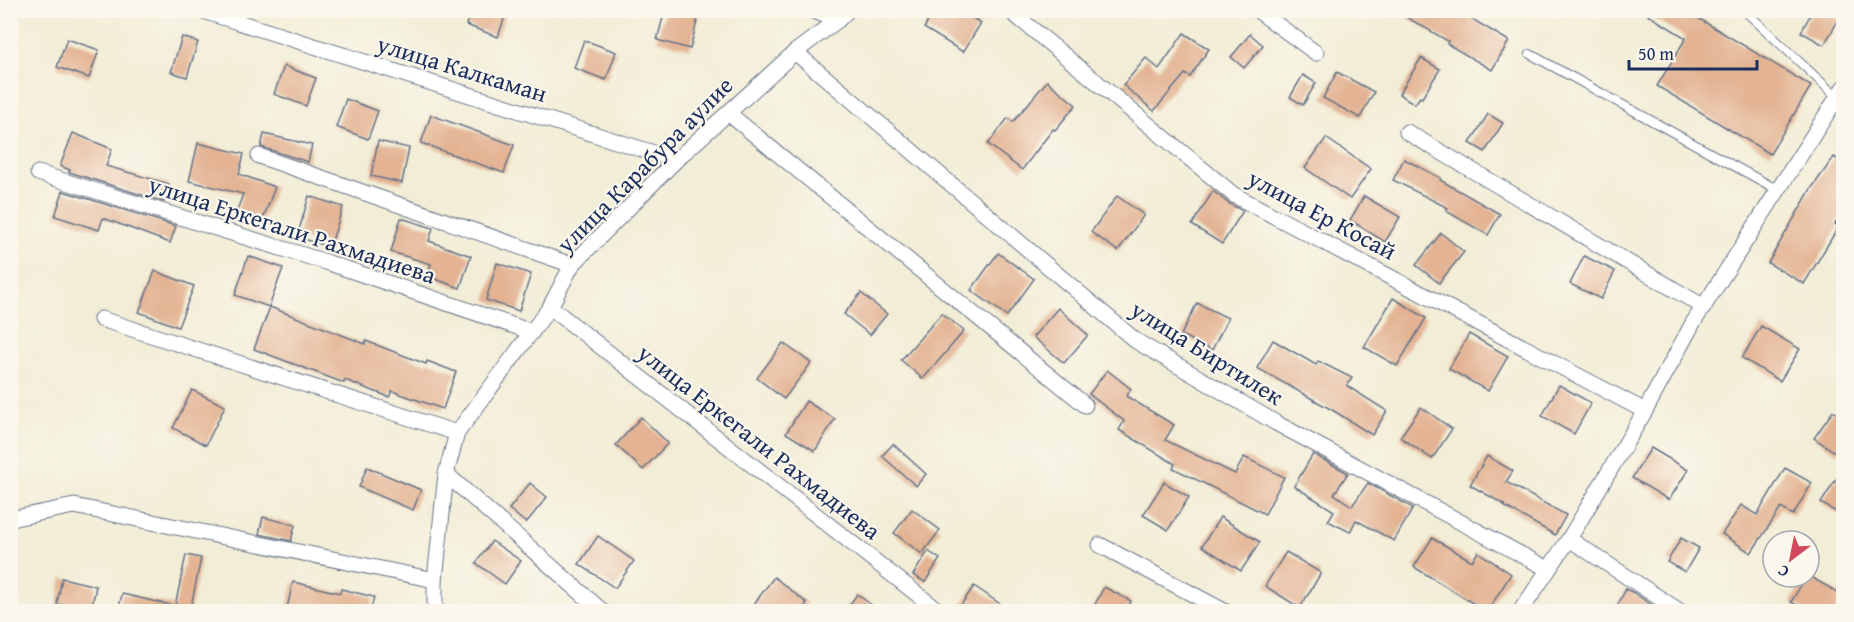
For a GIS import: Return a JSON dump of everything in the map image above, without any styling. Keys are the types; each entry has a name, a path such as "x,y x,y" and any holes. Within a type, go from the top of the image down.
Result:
{"street":[{"name":"улица Калкаман","path":"200,10 676,160"},
{"path":"811,10 843,15"},
{"name":"улица Ер Косай","path":"1009,10 1234,195 1645,411"},
{"path":"1257,10 1316,53"},
{"name":"улица Карабура аулие","path":"435,612 435,580 446,474 457,433 550,307 572,265 676,160 795,51 843,15"},
{"name":"улица Биртилек","path":"795,51 1136,341 1276,423 1548,569"},
{"path":"1520,612 1569,539 1645,411 1693,322 1840,92"},
{"path":"728,113 1085,405"},
{"path":"1407,132 1704,307"},
{"path":"259,156 572,265"},
{"name":"улица Еркегали Рахмадиева","path":"39,173 329,263 532,332"},
{"name":"улица Еркегали Рахмадиева","path":"550,307 940,612"},
{"path":"101,319 457,433"},
{"path":"446,474 603,612"},
{"path":"10,519 74,506 435,580"},
{"path":"1569,539 1681,612"},
{"path":"1100,545 1226,612"}],"lane":[{"path":"1744,10 1840,92"},
{"path":"1530,54 1778,190"}],"building":[{"path":"471,10 507,10 498,37 466,25"},
{"path":"665,10 700,10 690,49 657,40"},
{"path":"935,10 960,10 981,23 963,52 924,28"},
{"path":"1394,10 1457,10 1509,41 1492,70"},
{"path":"1640,10 1685,10 1811,86 1770,154 1657,86 1686,38"},
{"path":"1813,10 1844,10 1824,45 1801,32"},
{"path":"1184,33 1209,49 1190,77 1185,74 1154,111 1123,85 1146,58 1159,69"},
{"path":"1250,34 1263,45 1244,68 1231,57"},
{"path":"182,37 198,42 187,77 171,72"},
{"path":"67,39 99,50 89,78 57,67"},
{"path":"584,40 616,52 606,80 574,68"},
{"path":"1421,58 1440,69 1422,98 1420,97 1415,104 1399,94"},
{"path":"284,66 316,78 306,106 274,94"},
{"path":"1337,72 1374,92 1360,118 1323,98"},
{"path":"1303,75 1316,83 1303,105 1290,97"},
{"path":"1047,81 1076,105 1055,130 1053,129 1022,170 988,144 1008,118 1013,122"},
{"path":"346,99 378,111 368,139 336,127"},
{"path":"1488,114 1503,123 1485,152 1470,143"},
{"path":"431,115 514,145 504,173 421,143"},
{"path":"73,133 112,149 106,166 169,184 164,202 69,172 70,170 60,166"},
{"path":"264,134 312,145 308,162 261,147"},
{"path":"1326,138 1371,169 1350,199 1305,168"},
{"path":"378,141 409,148 402,183 371,176"},
{"path":"198,143 244,154 239,174 275,187 262,222 236,213 243,194 189,181"},
{"path":"1834,157 1844,163 1844,213 1835,224 1839,226 1804,284 1768,263 1811,189"},
{"path":"1404,159 1441,178 1440,180 1500,214 1488,235 1446,211 1448,208 1393,180"},
{"path":"63,191 176,226 170,243 103,218 99,230 55,216"},
{"path":"1213,191 1243,211 1222,244 1192,225"},
{"path":"309,196 343,207 330,247 297,237"},
{"path":"1117,196 1144,215 1118,251 1091,232"},
{"path":"1364,196 1400,217 1385,242 1350,220"},
{"path":"401,218 433,228 429,241 471,256 460,288 427,276 431,264 391,252"},
{"path":"1441,233 1464,252 1439,283 1416,265"},
{"path":"998,253 1034,279 1007,316 971,290"},
{"path":"248,256 283,268 269,307 235,295"},
{"path":"1584,256 1615,271 1601,299 1570,284"},
{"path":"497,263 531,274 519,311 486,300"},
{"path":"155,271 194,286 178,327 139,312"},
{"path":"861,293 887,314 870,335 844,314"},
{"path":"1393,298 1426,318 1397,366 1364,347"},
{"path":"1197,303 1228,318 1212,350 1181,335"},
{"path":"270,307 365,344 366,341 426,364 427,361 456,372 443,409 392,391 389,397 345,380 344,383 254,349"},
{"path":"1058,308 1088,335 1064,363 1033,337"},
{"path":"942,313 964,331 923,379 901,360"},
{"path":"1761,326 1800,349 1780,381 1742,358"},
{"path":"1469,334 1508,356 1488,391 1449,369"},
{"path":"1273,340 1316,365 1318,361 1352,378 1347,386 1387,411 1372,435 1257,368"},
{"path":"783,343 811,363 784,399 757,378"},
{"path":"1107,370 1131,389 1126,396 1174,425 1165,440 1235,474 1244,457 1284,477 1265,514 1173,468 1175,464 1119,430 1124,421 1089,394"},
{"path":"1559,385 1591,403 1574,434 1542,416"},
{"path":"192,390 225,406 206,445 173,428"},
{"path":"806,401 835,419 815,451 786,433"},
{"path":"1421,407 1452,429 1432,459 1400,437"},
{"path":"1833,411 1844,418 1844,446 1838,454 1814,438"},
{"path":"641,417 668,443 643,470 616,445"},
{"path":"893,444 926,474 916,486 882,456"},
{"path":"1651,448 1688,470 1669,500 1632,478"},
{"path":"1313,454 1348,473 1334,494 1352,506 1368,483 1413,508 1394,541 1356,520 1350,532 1328,521 1334,511 1294,486"},
{"path":"1487,456 1513,471 1506,482 1566,515 1555,535 1470,485"},
{"path":"367,467 421,490 413,510 359,487"},
{"path":"1844,467 1844,517 1821,503"},
{"path":"1785,468 1812,483 1793,515 1781,508 1767,529 1761,529 1761,538 1751,553 1722,534 1741,505 1757,515"},
{"path":"1164,482 1189,497 1168,530 1143,515"},
{"path":"530,483 547,497 526,523 509,509"},
{"path":"912,509 940,530 922,554 894,533"},
{"path":"263,517 295,525 291,541 259,534"},
{"path":"1220,517 1260,542 1241,571 1202,546"},
{"path":"598,536 634,561 615,588 579,564"},
{"path":"1432,538 1472,561 1478,552 1511,574 1487,612 1414,567"},
{"path":"1681,538 1699,548 1685,572 1667,562"},
{"path":"492,541 521,561 505,584 476,563"},
{"path":"928,551 940,559 925,582 913,575"},
{"path":"1286,552 1321,573 1300,608 1265,586"},
{"path":"186,555 201,558 190,612 118,612 122,594 175,606"},
{"path":"774,577 807,603 801,612 748,612"},
{"path":"62,578 96,586 91,612 57,604"},
{"path":"293,582 340,593 341,589 374,597 370,612 302,612 287,608"},
{"path":"1821,583 1844,596 1835,612 1808,612 1791,602 1799,589 1821,589"},
{"path":"974,586 1012,612 956,612"},
{"path":"1104,587 1131,601 1125,612 1091,612"},
{"path":"1626,589 1634,593 1662,612 1614,612"},
{"path":"857,594 881,612 845,612"}]}
